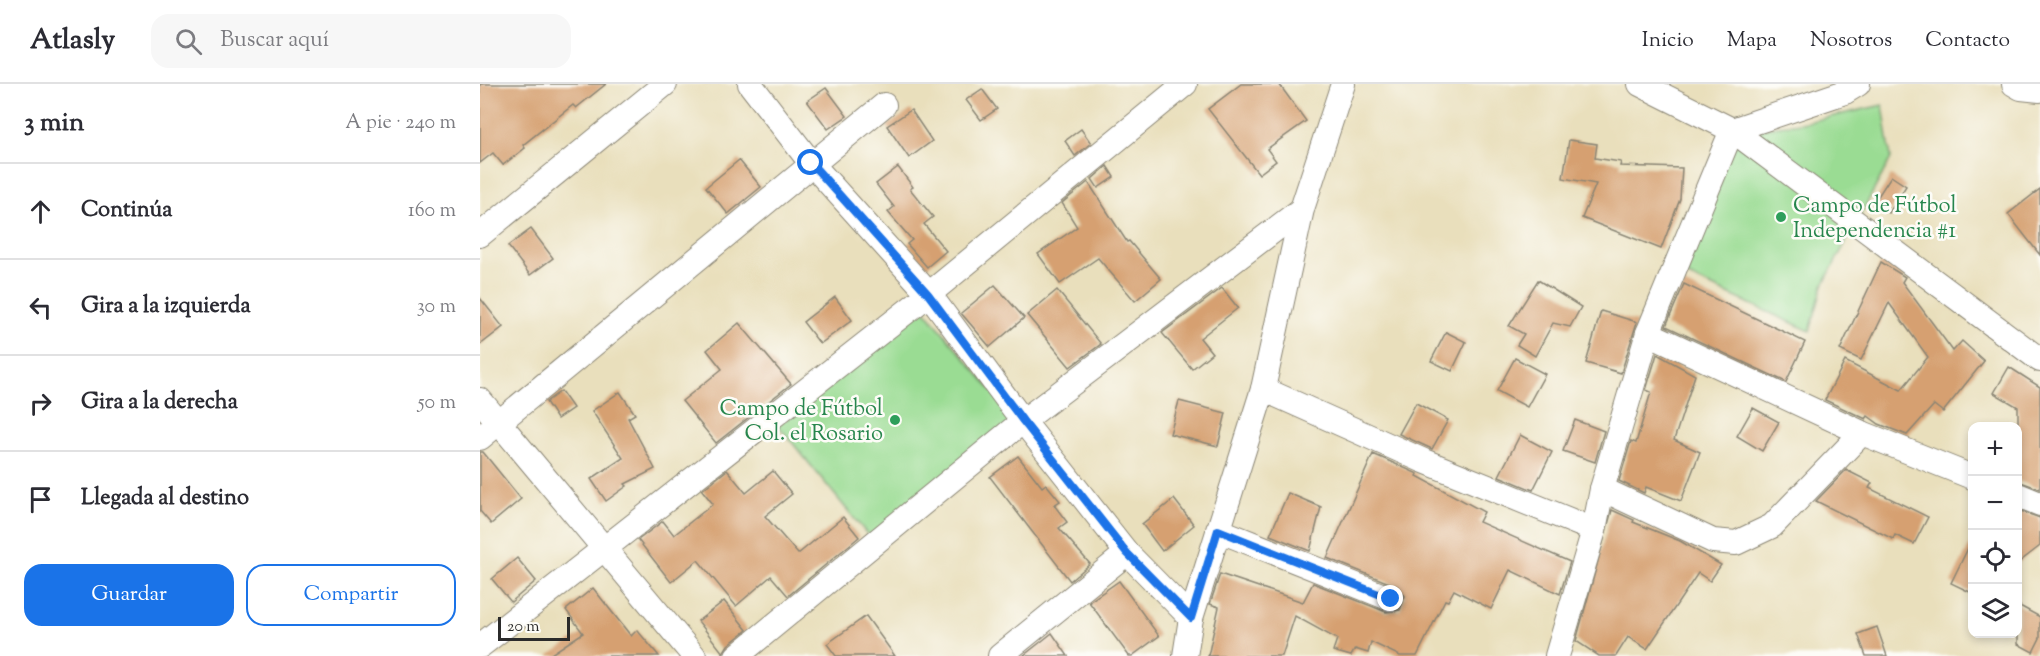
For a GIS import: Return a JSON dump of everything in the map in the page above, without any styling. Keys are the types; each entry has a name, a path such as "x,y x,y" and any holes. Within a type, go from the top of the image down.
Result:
{"street":[{"path":"480,235 665,84"},
{"path":"750,84 811,163 928,294 1023,421 1127,553 1191,618"},
{"path":"480,646 928,294 1185,84"},
{"path":"1185,656 1191,618 1263,389 1302,209 1343,84"},
{"path":"1640,84 1732,130 2040,360"},
{"path":"1557,656 1594,530 1602,489 1648,333 1732,130 1845,92 1858,84"},
{"path":"2014,84 2021,88 2040,90"},
{"path":"489,431 884,105"},
{"path":"737,656 1023,421 1302,209"},
{"path":"1648,333 1862,433 1970,476"},
{"path":"1263,389 1424,461 1594,530"},
{"path":"480,400 489,431 605,546 694,656"},
{"path":"1602,489 1713,541 1736,543 1772,526 1862,433"},
{"path":"2022,497 2040,504"},
{"path":"1218,530 1391,599"},
{"path":"1000,656 1127,553"}],"green space":[{"name":"Campo de Fútbol Independencia #1","path":"1883,105 1891,158 1823,285 1810,331 1686,275 1728,133 1807,122"},
{"name":"Campo de Fútbol Col. el Rosario","path":"917,301 1017,421 871,539 773,419"}],"building":[{"path":"480,84 606,84 576,108 573,105 523,145 525,148 503,165 493,153 480,163"},
{"path":"1241,84 1279,84 1306,121 1267,149 1276,161 1259,174 1208,109"},
{"path":"826,88 847,116 828,129 807,101"},
{"path":"982,89 997,109 981,120 966,100"},
{"path":"911,110 932,141 909,158 887,126"},
{"path":"1081,129 1091,143 1075,156 1065,141"},
{"path":"1569,140 1597,144 1595,158 1621,162 1620,166 1682,168 1680,199 1661,249 1582,218 1596,184 1563,178"},
{"path":"739,160 761,187 728,214 706,187"},
{"path":"1107,166 1114,177 1098,188 1092,179"},
{"path":"898,167 913,187 910,189 933,217 924,224 946,251 927,267 907,244 912,240 888,212 894,207 876,184"},
{"path":"1891,176 1906,186 1889,213 1873,204"},
{"path":"1088,182 1127,242 1129,241 1161,279 1135,301 1098,258 1060,284 1038,254 1077,227 1062,203"},
{"path":"2040,189 2040,255 2008,214"},
{"path":"531,229 553,258 530,275 508,246"},
{"path":"1881,262 1905,277 1902,282 1953,351 1962,341 1984,361 1943,412 1934,405 1907,435 1879,424 1868,416 1866,419 1825,400 1845,361 1901,390 1928,357 1889,303 1861,360 1840,350"},
{"path":"1538,280 1581,307 1570,327 1553,323 1535,356 1517,345 1524,334 1509,326"},
{"path":"1684,284 1805,342 1786,382 1666,326"},
{"path":"995,285 1024,318 990,347 961,313"},
{"path":"1222,288 1238,308 1200,338 1212,353 1192,369 1162,333"},
{"path":"1057,290 1101,344 1070,367 1027,315"},
{"path":"835,297 852,320 820,344 803,322"},
{"path":"480,298 503,327 480,345"},
{"path":"1601,311 1637,322 1621,373 1586,363"},
{"path":"739,323 791,384 716,443 682,401 722,369 707,350"},
{"path":"1446,332 1466,342 1452,371 1431,361"},
{"path":"1657,354 1695,375 1674,440 1700,452 1681,501 1646,487 1644,493 1619,481 1631,441 1636,443 1651,392 1646,390"},
{"path":"1515,358 1545,374 1527,407 1497,391"},
{"path":"2009,367 2040,387 2040,489 2022,482 2022,422 2018,422 2018,407 1994,393"},
{"path":"561,391 573,408 557,419 546,402"},
{"path":"620,392 635,414 628,418 655,469 625,484 627,486 606,501 591,479 623,458 592,411"},
{"path":"1179,401 1226,413 1218,446 1170,434"},
{"path":"1416,403 1448,420 1432,449 1399,434"},
{"path":"1753,408 1779,422 1762,451 1737,436"},
{"path":"1575,420 1604,431 1595,462 1563,451"},
{"path":"1520,435 1552,452 1533,490 1499,476"},
{"path":"480,452 483,452 521,499 491,524 480,511"},
{"path":"1373,454 1418,474 1417,476 1484,512 1479,522 1570,562 1560,594 1510,570 1491,609 1454,590 1448,601 1445,600 1417,656 1400,656 1371,642 1368,653 1355,649 1351,656 1333,651 1337,639 1295,616 1282,656 1208,656 1219,607 1210,604 1220,574 1303,602 1313,583 1386,612 1400,610 1405,596 1397,586 1327,558"},
{"path":"1018,456 1042,487 1046,484 1060,501 1054,505 1067,522 1059,528 1090,564 1070,581 990,477"},
{"path":"727,470 746,493 773,471 792,494 765,516 798,554 843,517 859,537 788,596 771,576 736,606 698,560 671,582 638,540 663,521 674,535 713,504 702,490"},
{"path":"1846,470 1872,483 1869,488 1928,517 1914,544 1895,535 1893,539 1816,501"},
{"path":"1288,493 1321,507 1310,551 1270,535"},
{"path":"1174,499 1194,525 1162,551 1142,524"},
{"path":"1612,510 1634,520 1633,522 1680,541 1721,565 1710,581 1698,573 1647,649 1628,637 1616,656 1599,656 1576,641"},
{"path":"2022,511 2040,518 2040,546 2022,560"},
{"path":"1968,548 1968,591 1951,583"},
{"path":"517,558 536,581 511,602 492,579"},
{"path":"1119,581 1159,636 1132,656 1129,656 1089,602"},
{"path":"593,588 631,636 637,630 659,656 548,656 583,633 566,610"},
{"path":"724,601 747,630 728,645 723,653 698,621"},
{"path":"2022,607 2040,617 2040,638 2033,652 2018,644 2018,638 2022,638"},
{"path":"866,616 895,656 836,656 827,644"},
{"path":"1877,627 1887,656 1866,656 1858,634"},
{"path":"1052,633 1068,656 1023,656 1042,641"}],"place":[{"name":"Campo de Fútbol Independencia #1","path":"1781,217"},
{"name":"Campo de Fútbol Col. el Rosario","path":"895,420"}],"route":[{"path":"811,163 928,294 1023,421 1127,553 1191,618 1218,530 1391,599"}]}
